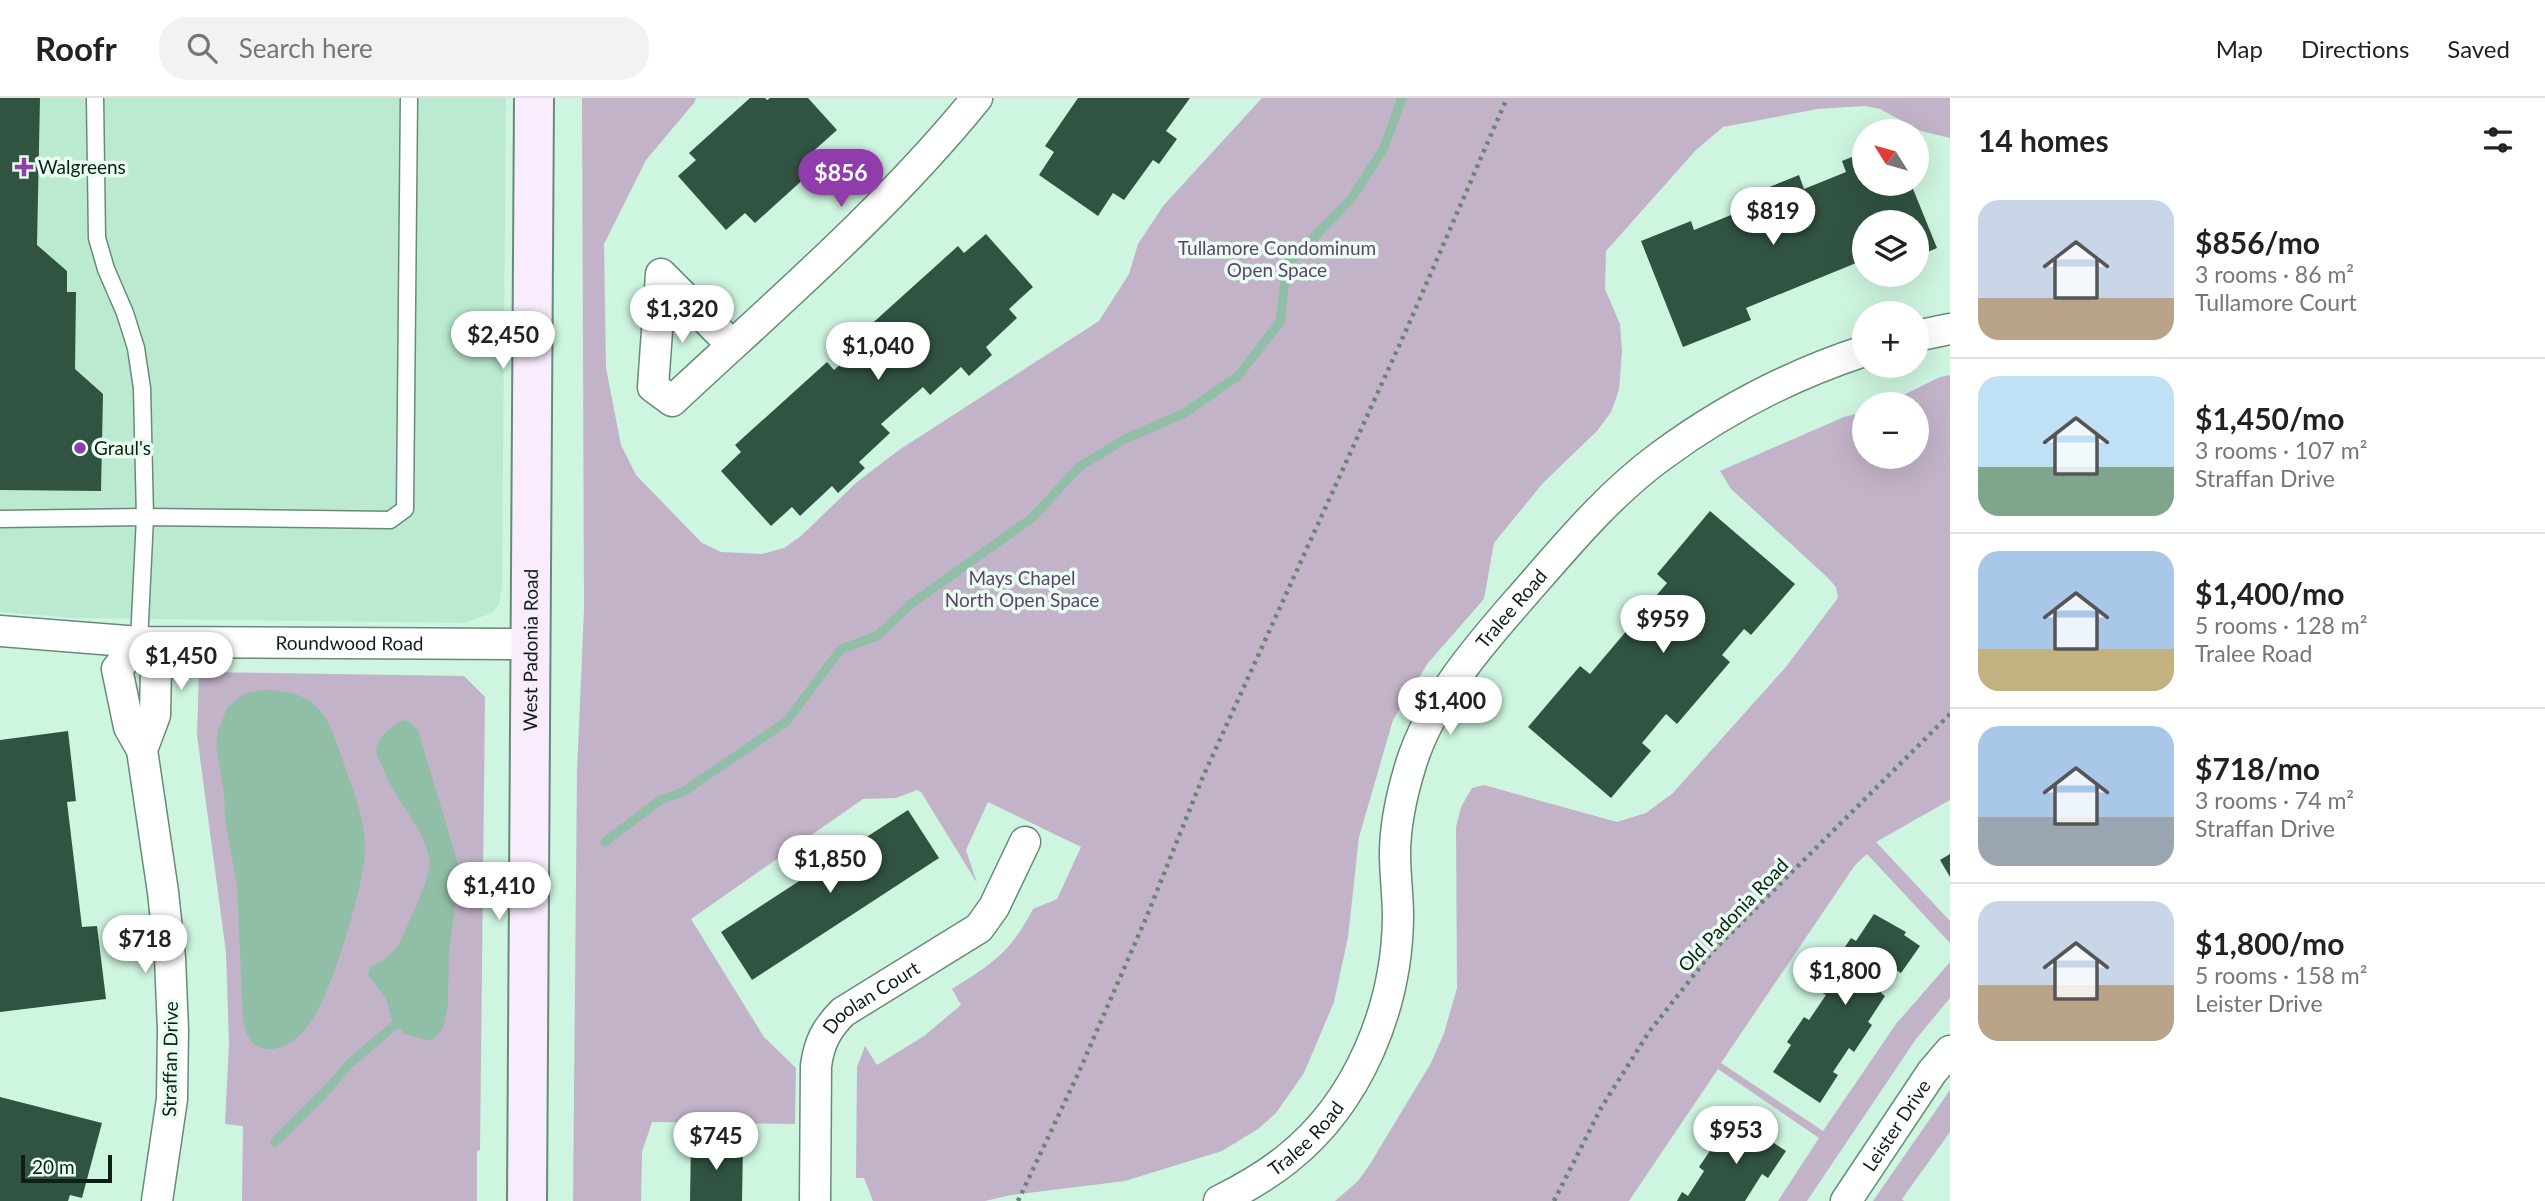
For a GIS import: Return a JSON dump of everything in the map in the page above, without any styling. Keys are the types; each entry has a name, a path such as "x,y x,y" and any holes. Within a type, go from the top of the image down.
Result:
{"main road":[{"name":"West Padonia Road","path":"527,1201 534,98"}],"street":[{"path":"732,345 878,208 935,150 977,98"},
{"path":"1929,334 1950,329"},
{"name":"Tralee Road","path":"1219,1201 1253,1184 1289,1158 1313,1134 1354,1082 1369,1051 1385,1012 1394,973 1398,918 1395,853 1400,809 1412,762 1429,722 1478,647 1576,535 1660,457 1714,419 1770,388 1852,355"},
{"name":"Roundwood Road","path":"0,631 139,642 531,644"},
{"name":"Straffan Drive","path":"139,642 156,669 155,715 142,750 163,892 173,1030 172,1099 157,1201"},
{"name":"Doolan Court","path":"815,1201 816,1066 819,1045 828,1027 843,1012 979,928 994,907 1025,842"},
{"name":"Leister Drive","path":"1846,1201 1932,1072 1950,1051"}],"lane":[{"path":"95,98 97,238 136,348 142,388 145,517 139,642"},
{"path":"0,519 145,517 390,520 405,509 409,98"}],"path":[{"path":"1018,1201 1078,1074 1146,918 1202,779 1408,326 1507,98"},
{"name":"Old Padonia Road","path":"1554,1201 1601,1108 1649,1032 1712,952 1950,714"}],"shaded area":[{"path":"0,98 506,98 502,586 499,604 492,613 464,623 76,618 0,612"},
{"path":"265,690 298,695 319,709 326,719 355,795 365,842 363,871 352,916 328,988 307,1027 293,1041 275,1049 253,1044 243,1020 237,887 216,745 227,708 249,692"},
{"path":"404,720 418,730 460,870 449,951 448,1004 443,1029 434,1039 427,1040 406,1035 393,1023 386,999 368,975 371,966 387,958 400,942 428,872 429,857 420,833 387,778 376,751 382,737"}],"green space":[{"path":"582,98 696,98 646,160 604,244 606,368 621,445 636,475 702,543 721,552 762,554 784,548 801,536 857,482 899,450 1099,321 1129,274 1138,244 1163,206 1262,98 1950,98 1950,138 1929,133 1929,119 1899,119 1880,109 1865,106 1818,109 1723,127 1696,150 1606,251 1605,289 1620,324 1622,351 1619,390 1611,412 1597,431 1543,483 1494,543 1484,599 1428,663 1393,720 1359,837 1348,937 1334,1002 1304,1073 1276,1113 1258,1129 1222,1151 1125,1181 1011,1195 985,1201 873,1201 864,1178 856,1178 857,1067 865,1046 877,1065 924,1036 961,1005 952,989 999,956 1017,936 1033,909 1057,899 1081,847 988,802 966,850 977,883 921,792 917,790 896,798 863,799 691,919 764,1037 796,1068 795,1124 652,1122 642,1152 641,1201 573,1201 577,773 584,609"},
{"path":"1950,375 1950,800 1876,842 1950,921 1950,943 1867,854 1855,865 1721,1063 1823,1131 1896,1024 1950,962 1950,998 1916,1039 1807,1201 1778,1201 1819,1138 1718,1069 1629,1201 1335,1201 1358,1181 1370,1164 1431,1063 1444,1033 1457,988 1456,827 1461,807 1472,788 1484,785 1617,822 1646,813 1673,793 1785,668 1838,598 1836,587 1828,578 1731,489 1720,471 1852,415 1852,469 1929,469 1929,392 1909,392"},
{"path":"199,672 464,676 485,697 480,1150 477,1151 477,1201 242,1201 243,1126 225,1124 229,1044 226,952 197,735"},
{"path":"1950,1090 1950,1132 1902,1199 1904,1201 1873,1201"}],"building":[{"path":"0,98 40,98 37,245 67,271 67,292 76,292 75,369 103,394 101,491 0,490"},
{"path":"750,98 808,98 837,130 808,156 818,166 755,223 745,213 726,230 678,176 696,160 689,153"},
{"path":"1078,98 1190,98 1166,131 1177,139 1159,164 1153,160 1124,200 1113,193 1098,216 1039,175 1054,152 1045,146"},
{"path":"1852,157 1852,196 1916,196 1922,210 1852,210 1852,265 1746,308 1751,320 1683,347 1641,241 1691,221 1694,230 1736,213 1732,202 1799,175 1804,189 1846,172 1842,161"},
{"path":"1929,228 1937,248 1929,251"},
{"path":"986,234 1033,287 1009,309 1017,318 986,347 992,355 969,376 961,367 930,395 923,387 881,424 890,433 859,462 865,468 838,493 832,486 800,516 792,507 771,526 721,471 741,452 735,445 827,362 834,370 872,336 866,329 958,246 964,253"},
{"path":"1710,511 1795,584 1751,635 1744,629 1722,655 1730,662 1677,724 1666,714 1642,743 1651,751 1611,798 1528,727 1580,666 1590,674 1667,583 1657,574"},
{"path":"68,731 76,801 67,802 82,927 97,926 106,999 0,1012 0,740"},
{"path":"908,810 939,858 752,980 721,932"},
{"path":"1950,854 1950,877 1940,860"},
{"path":"1874,914 1906,932 1904,935 1920,946 1901,973 1896,970 1881,993 1885,996 1868,1022 1872,1025 1854,1052 1849,1048 1833,1072 1838,1075 1820,1103 1773,1072 1791,1045 1787,1042 1804,1017 1809,1020 1826,995 1821,992 1838,966 1834,963 1851,938 1856,941"},
{"path":"0,1097 102,1123 82,1198 70,1195 68,1201 0,1201"},
{"path":"1739,1119 1771,1136 1769,1140 1786,1151 1768,1178 1762,1174 1745,1201 1677,1201 1682,1192 1688,1196 1704,1171 1699,1167 1716,1142 1721,1145"},
{"path":"691,1142 743,1142 742,1201 690,1201"}],"waterway":[{"path":"605,842 660,800 683,792 787,721 841,649 877,636 911,604 1032,518 1079,467 1127,438 1183,414 1238,376 1280,322 1287,265 1351,199 1384,148 1402,98"},
{"path":"275,1142 349,1064 402,1019"}],"place":[{"name":"Walgreens","path":"24,167"},
{"name":"Graul's","path":"80,448"}],"park label":[{"name":"Tullamore Condominum Open Space","path":"1277,259"},
{"name":"Mays Chapel North Open Space","path":"1022,589"}]}
